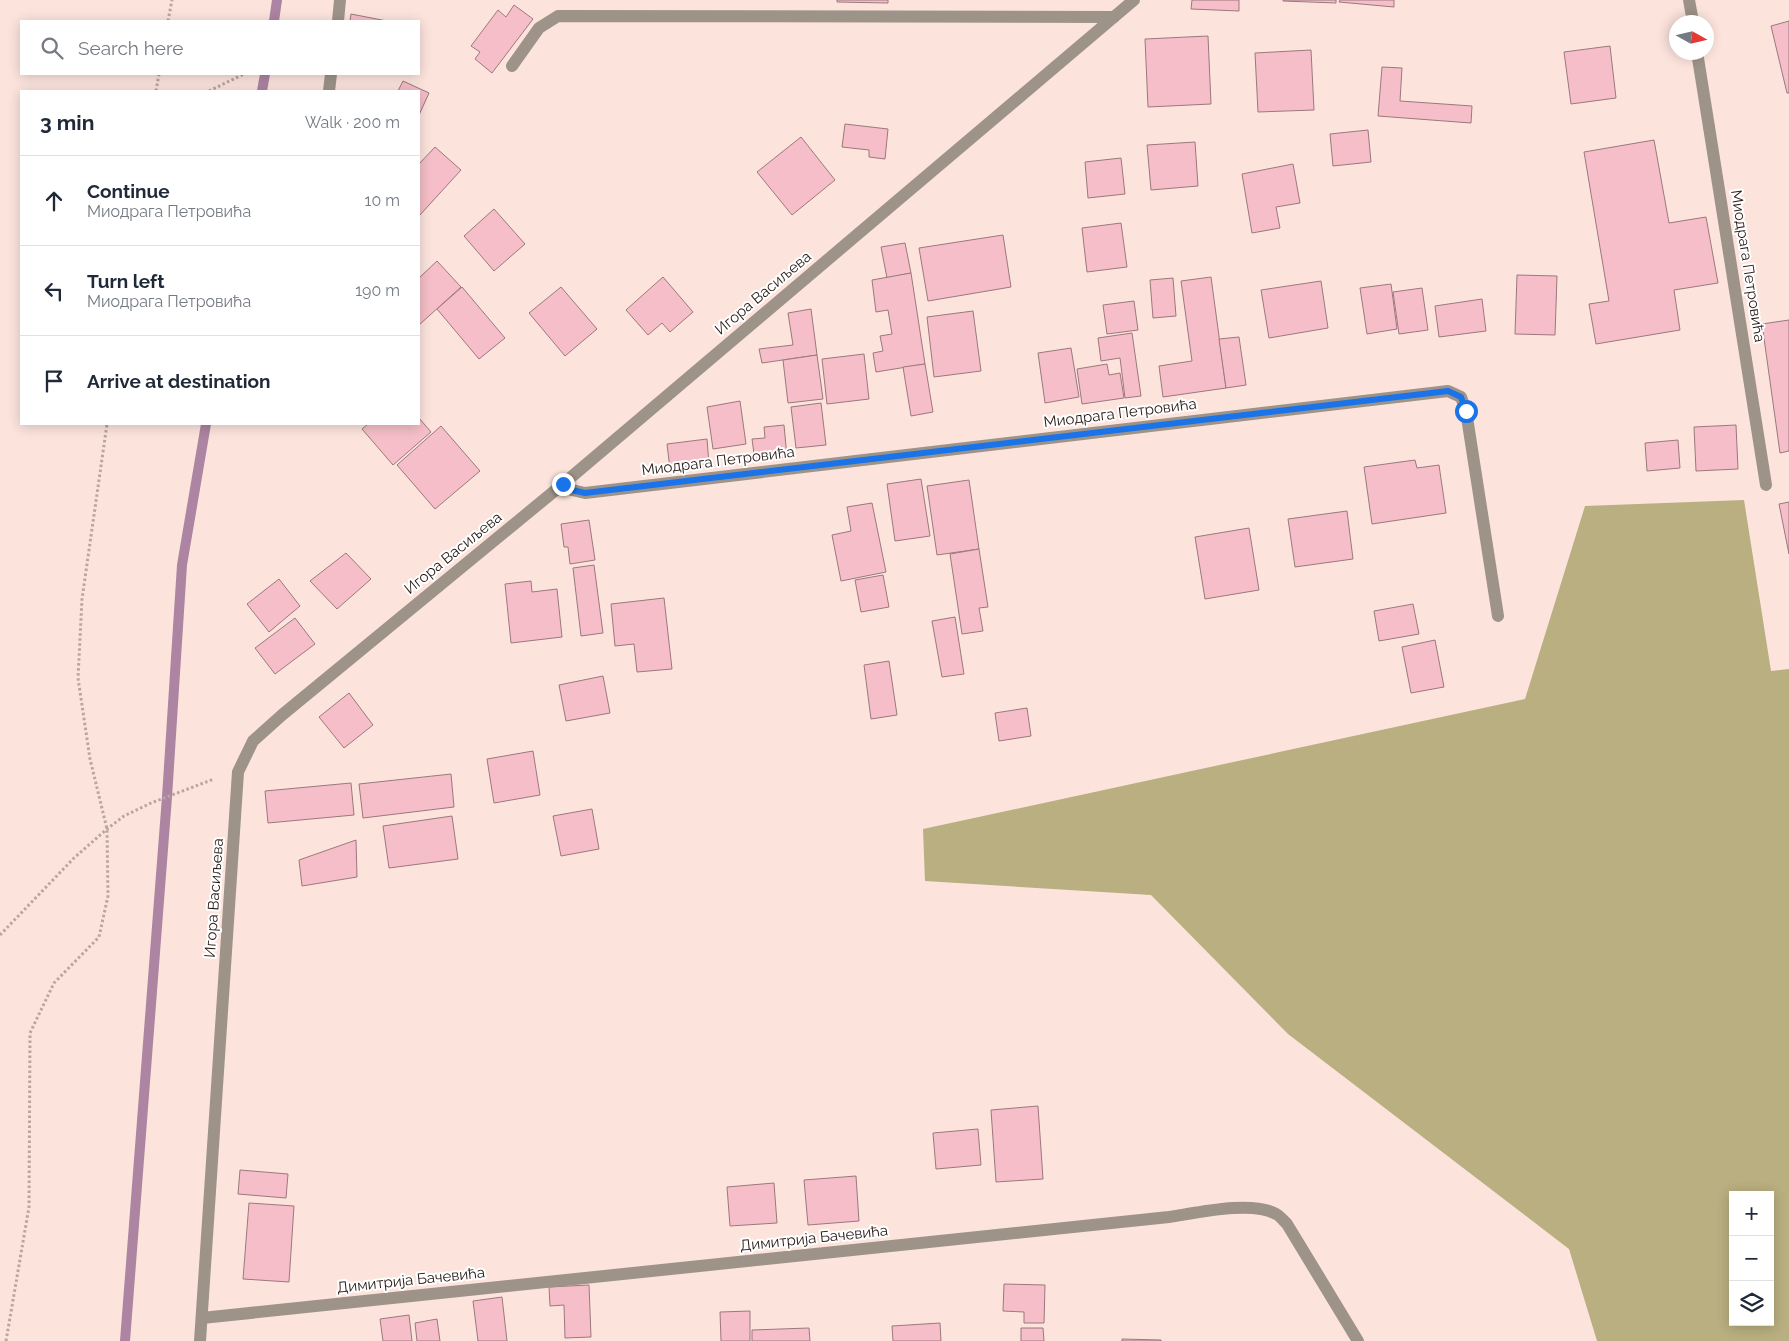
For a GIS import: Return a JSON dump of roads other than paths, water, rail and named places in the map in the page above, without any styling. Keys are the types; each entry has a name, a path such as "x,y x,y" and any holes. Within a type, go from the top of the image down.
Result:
{"street":[{"path":"338,20 340,0"},
{"name":"Игора Васиљева","path":"200,1341 238,772 253,741 282,715 563,484 1134,0"},
{"path":"1689,0 1692,15"},
{"path":"512,66 539,28 558,16 1114,17"},
{"name":"Миодрага Петровића","path":"1698,60 1766,484"},
{"path":"329,90 331,75"},
{"name":"Миодрага Петровића","path":"563,484 572,490 585,493 1448,391 1461,397 1466,411 1498,616"},
{"name":"Димитрија Бачевића","path":"202,1318 1159,1218 1240,1207 1258,1208 1276,1214 1288,1224 1358,1341"}],"waterway":[{"path":"274,20 277,0"},
{"path":"262,90 265,75"},
{"path":"125,1341 167,797 182,565 206,425"}]}
